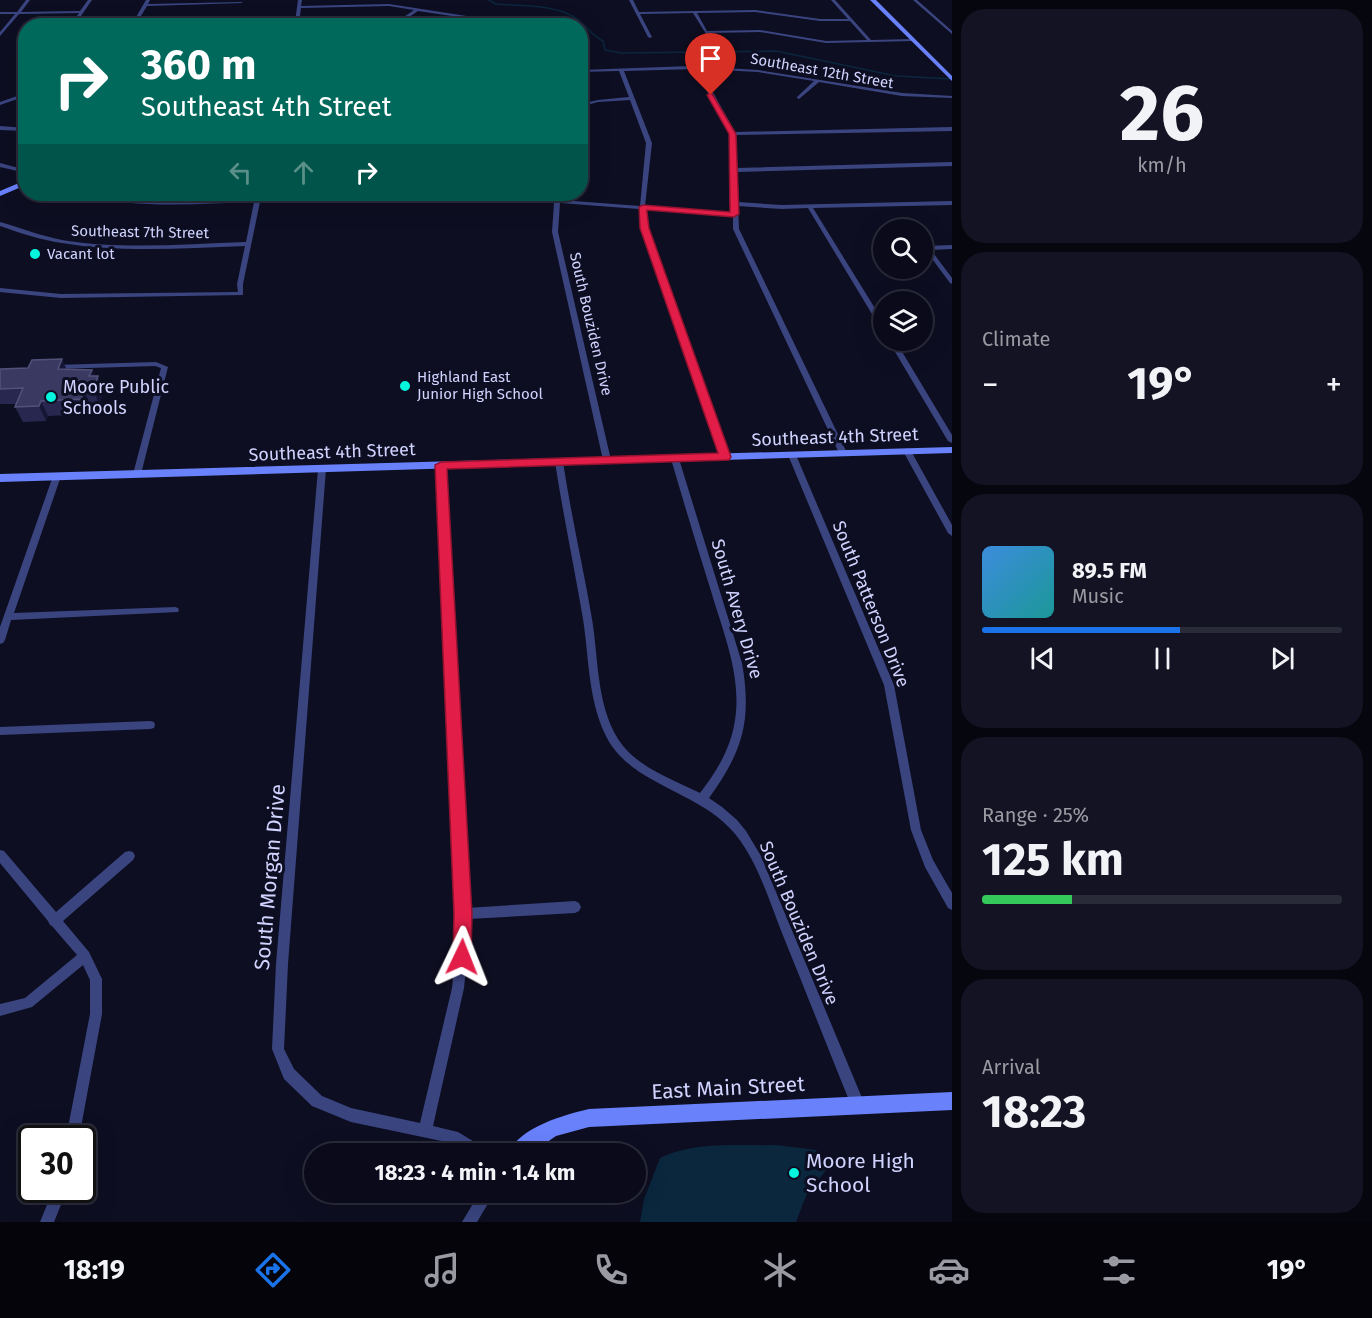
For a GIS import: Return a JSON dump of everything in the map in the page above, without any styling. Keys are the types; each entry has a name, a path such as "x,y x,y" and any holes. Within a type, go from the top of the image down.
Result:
{"main road":[{"path":"873,0 950,75"},
{"path":"0,187 18,177"},
{"path":"0,194 18,186"},
{"name":"Southeast 4th Street","path":"0,478 952,450"},
{"name":"East Main Street","path":"528,1143 554,1127 589,1118 952,1101"}],"street":[{"path":"0,34 28,0"},
{"path":"78,18 90,0"},
{"path":"298,18 300,0"},
{"path":"631,0 650,37"},
{"path":"833,0 870,41"},
{"path":"915,0 952,33"},
{"path":"138,18 146,2 242,2 236,18"},
{"path":"299,7 362,3 474,18"},
{"path":"405,18 418,9"},
{"path":"638,13 760,11 813,19 851,20"},
{"path":"0,14 82,12"},
{"path":"694,12 708,34 760,32 819,41 913,40"},
{"path":"697,68 733,134 736,229 843,453"},
{"name":"Southeast 12th Street","path":"588,71 697,68 758,70 889,95 952,97"},
{"path":"621,70 650,143 643,207 644,228 725,457"},
{"path":"799,98 817,81"},
{"path":"0,104 18,97"},
{"path":"588,104 632,98"},
{"path":"0,128 18,129"},
{"path":"733,134 952,129"},
{"path":"734,170 952,164"},
{"path":"0,165 18,171"},
{"path":"0,290 61,296 241,294 257,201 131,203 120,201"},
{"name":"South Bouziden Drive","path":"557,201 555,232 607,460"},
{"path":"588,201 734,214"},
{"path":"735,204 810,207 952,203"},
{"path":"810,207 873,311"},
{"name":"Southeast 7th Street","path":"0,224 35,237 85,246 248,244"},
{"path":"952,247 927,248 952,282"},
{"path":"898,351 952,441"},
{"path":"44,368 162,365 165,371 137,474"},
{"path":"907,451 952,533"},
{"name":"South Patterson Drive","path":"792,455 889,685 916,830 929,863 952,904"},
{"name":"South Avery Drive","path":"675,459 737,663 743,697 741,725 735,747 724,769 703,798"},
{"name":"South Bouziden Drive","path":"559,462 598,695 610,733 617,745 634,763 703,798 734,824 755,857 858,1105"},
{"path":"425,1131 461,972 463,914 441,465"},
{"name":"South Morgan Drive","path":"322,469 277,1024 279,1049 289,1074 317,1101 351,1115 453,1137 463,1143"},
{"path":"0,640 57,476"},
{"path":"8,617 175,610"},
{"path":"0,732 150,724"},
{"path":"0,855 85,956 96,979 98,995 75,1125"},
{"path":"54,921 129,856"},
{"path":"463,914 574,907"},
{"path":"0,1010 28,1003 85,956"},
{"path":"47,1222 55,1203"},
{"path":"468,1222 481,1203"}],"water":[{"path":"732,1145 776,1145 816,1150 830,1165 806,1196 796,1222 640,1222 643,1203 646,1203 646,1194 660,1158 688,1149"}],"building":[{"path":"62,359 58,369 92,370 89,376 98,376 94,390 84,390 81,399 41,401 39,406 15,407 23,388 0,389 0,369 28,368 32,360"}],"waterway":[{"path":"489,0 496,4 536,6 556,10 575,18"},
{"path":"588,29 603,41 605,50 621,53 776,51 896,76 952,79"}],"place":[{"name":"Vacant lot","path":"35,254"},
{"name":"Highland East Junior High School","path":"405,386"},
{"name":"Moore Public Schools","path":"51,397"},
{"name":"Moore High School","path":"794,1173"}],"route":[{"path":"462,957 463,914 441,465 725,457 644,228 642,212 643,207 734,214 733,134 711,95"}]}
